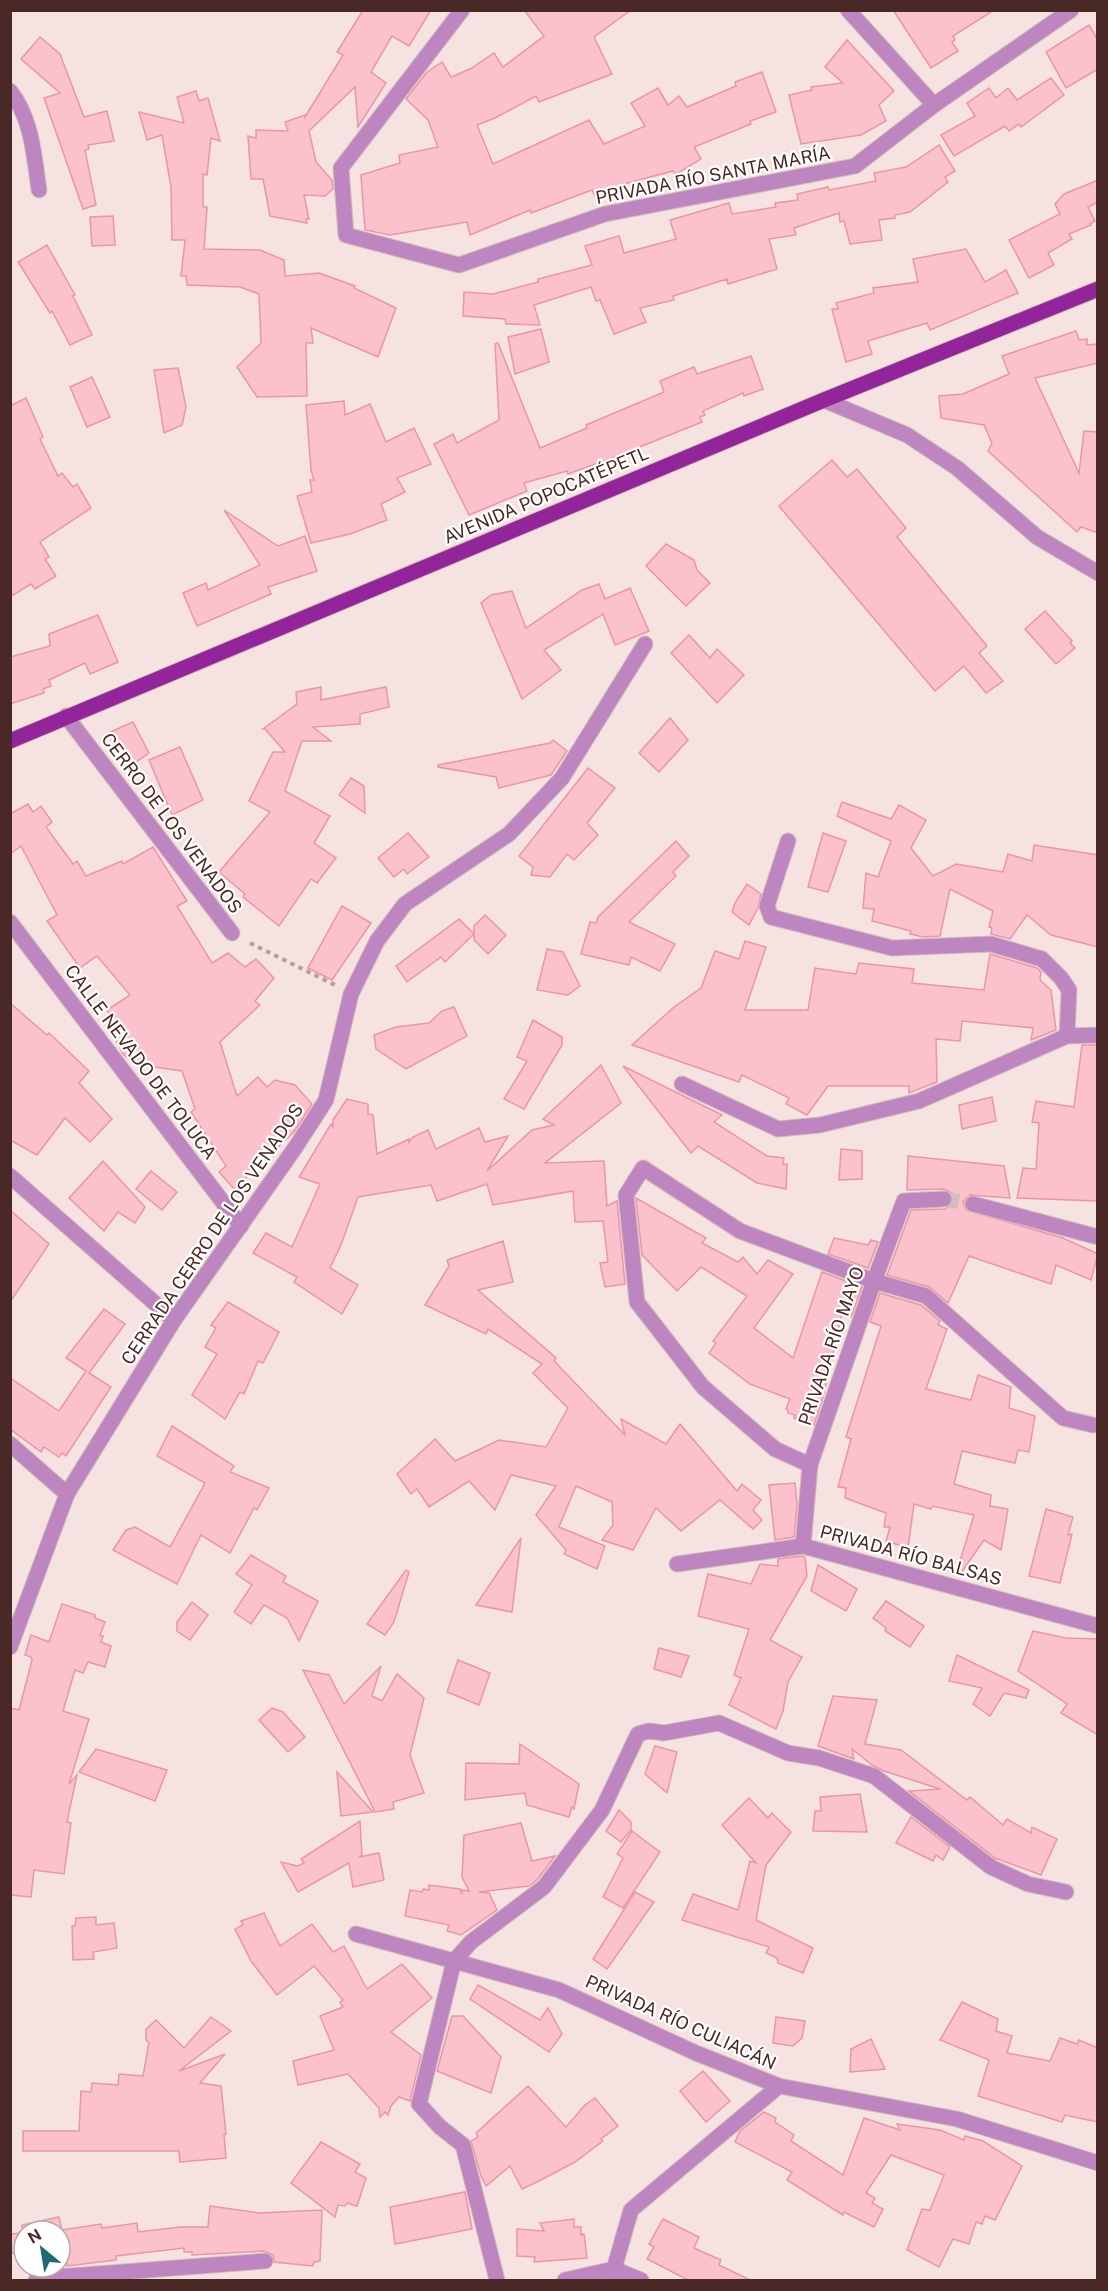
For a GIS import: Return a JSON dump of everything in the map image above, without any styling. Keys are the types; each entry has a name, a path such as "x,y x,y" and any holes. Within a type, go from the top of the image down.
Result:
{"main road":[{"name":"AVENIDA POPOCATÉPETL","path":"10,741 824,400 1098,289"}],"street":[{"name":"PRIVADA RÍO SANTA MARÍA","path":"462,10 341,168 346,235 459,265 605,214 855,166 934,105 1071,10"},
{"path":"848,10 934,105"},
{"path":"10,91 21,104 33,145 39,190"},
{"path":"824,400 907,435 957,468 1037,537 1098,573"},
{"name":"CERRADA CERRO DE LOS VENADOS","path":"10,1647 67,1494 174,1320 326,1100 351,994 377,941 405,904 509,834 562,778 645,644"},
{"name":"CERRO DE LOS VENADOS","path":"66,716 232,933"},
{"path":"788,841 767,906 771,917 892,948 990,944 1042,959 1061,978 1069,990 1066,1036"},
{"name":"CALLE NEVADO DE TOLUCA","path":"10,922 241,1226"},
{"path":"682,1084 778,1129 820,1125 919,1101 1066,1036 1098,1035"},
{"path":"810,1465 775,1449 703,1387 637,1302 626,1196 643,1168 740,1231 874,1281 926,1296 1063,1418 1093,1425"},
{"path":"10,1176 174,1320"},
{"name":"PRIVADA RÍO MAYO","path":"803,1546 810,1465 904,1201 944,1199"},
{"path":"973,1204 1098,1238"},
{"path":"10,1444 67,1494"},
{"name":"PRIVADA RÍO BALSAS","path":"677,1564 803,1546 1098,1626"},
{"path":"497,2280 463,2145 440,2127 419,2104 454,1961 471,1942 544,1887 602,1810 638,1734 719,1723 788,1754 819,1758 874,1776 991,1867 1028,1884 1066,1892"},
{"name":"PRIVADA RÍO CULIACÁN","path":"356,1934 559,1990 696,2053 779,2086 957,2119 1098,2163"},
{"path":"614,2275 631,2210 779,2086"},
{"path":"36,2280 265,2261"},
{"path":"565,2280 614,2275 641,2280"}],"path":[{"name":"CERRO DE LOS VENADOS","path":"232,933 351,994"}],"building":[{"path":"363,10 431,10 409,46 392,36 371,72 386,83 358,127 355,87 309,131 316,162 332,180 333,189 325,196 304,195 309,219 306,219 307,223 270,216 263,179 251,179 248,136 256,138 256,130 288,131 285,122 305,115 305,117 343,55 337,52"},
{"path":"524,10 631,10 594,37 612,74 539,102 536,96 477,125 493,164 589,120 604,144 645,126 631,103 658,88 668,105 679,96 687,107 736,86 735,82 762,72 776,112 750,121 751,124 694,147 701,159 675,175 673,171 624,184 595,196 592,190 531,213 530,210 470,235 467,222 390,235 365,230 361,175 400,163 399,155 438,147 428,120 406,99 427,72 442,62 451,77 470,69 494,53 503,67 544,36"},
{"path":"893,10 994,10 953,36 955,40 952,42 958,51 931,68"},
{"path":"1089,25 1098,40 1098,69 1066,88 1046,52"},
{"path":"40,37 60,54 84,117 107,111 114,141 88,145 89,149 85,150 96,205 83,209 44,98 60,93 21,59"},
{"path":"847,40 894,91 879,105 886,121 861,135 801,144 789,95 812,90 811,87 843,83 825,67"},
{"path":"1051,78 1064,95 1021,127 1019,124 1009,131 1005,126 954,156 941,135 975,116 967,103 989,88 996,98 1008,88 1017,100"},
{"path":"196,91 199,101 208,98 220,141 211,138 207,175 203,174 203,207 207,207 204,249 260,250 284,260 285,276 319,273 355,286 354,288 396,308 378,357 311,328 313,343 306,343 307,396 257,397 237,367 261,343 259,294 240,287 187,285 186,276 181,276 185,240 172,240 171,187 162,135 147,140 139,112 184,123 177,97"},
{"path":"939,145 955,171 945,177 948,182 910,212 895,215 895,218 879,220 882,240 850,244 844,221 840,222 839,213 794,228 796,235 769,239 777,269 728,284 727,279 673,296 674,300 640,308 646,322 614,334 600,300 596,301 591,287 534,305 540,325 506,324 505,319 463,316 464,292 493,294 592,265 585,246 619,236 624,253 676,239 670,220 729,203 732,214 776,207 775,203 798,200 797,194 828,187 829,190 876,181 874,173 906,167"},
{"path":"1098,180 1098,202 1088,207 1095,221 1069,234 1072,239 1048,253 1054,265 1029,278 1009,240 1060,214 1055,204 1064,194"},
{"path":"113,216 115,245 92,246 90,217"},
{"path":"47,245 75,295 73,296 92,335 70,345 52,311 50,313 18,262"},
{"path":"966,249 985,282 1006,270 1018,293 930,330 927,323 868,341 872,354 846,362 832,309 838,309 836,303 874,293 873,288 918,282 913,259"},
{"path":"541,329 549,362 515,374 508,337"},
{"path":"1076,331 1079,340 1087,339 1087,345 1098,344 1098,363 1035,378 1079,473 1084,431 1098,432 1098,533 1081,527 1077,532 988,451 992,443 984,425 941,418 939,396 963,394 1009,374 1002,356"},
{"path":"498,343 540,448 587,428 586,425 664,392 660,381 694,367 697,374 751,356 763,389 744,396 743,393 703,411 705,415 700,417 702,422 612,458 568,474 567,471 524,483 527,491 469,515 434,444 453,434 457,443 499,420 495,344"},
{"path":"178,368 186,407 182,425 164,433 154,370"},
{"path":"92,377 110,417 87,427 70,387"},
{"path":"26,398 43,437 40,439 58,476 62,473 73,487 77,484 91,508 40,542 49,557 45,559 56,576 35,589 31,584 10,597 10,406"},
{"path":"344,401 345,415 370,404 386,442 414,428 431,464 397,478 405,492 381,504 387,520 350,534 311,543 297,496 312,492 310,480 314,480 311,470 306,405"},
{"path":"832,460 847,477 857,469 906,528 897,537 987,646 979,653 1003,681 986,693 964,666 935,691 779,506"},
{"path":"224,510 278,546 305,536 317,571 268,587 271,594 197,626 183,593 206,583 208,590 260,565"},
{"path":"666,544 694,560 697,570 710,583 686,606 646,566"},
{"path":"599,584 605,599 630,588 649,631 615,645 603,614 544,650 561,670 522,699 481,603 491,595 512,591 526,628 582,590"},
{"path":"1045,611 1072,641 1070,643 1075,648 1056,664 1025,629"},
{"path":"98,615 118,662 90,674 85,663 49,680 51,686 43,689 44,693 10,704 10,657 50,646 49,634"},
{"path":"689,635 710,658 717,649 744,675 717,703 671,653"},
{"path":"321,687 321,700 386,687 389,707 360,714 360,724 313,727 331,741 302,741 285,791 330,816 314,843 336,858 317,883 311,879 279,926 243,897 245,894 219,872 270,812 249,801 273,752 285,752 263,729 297,704 296,692"},
{"path":"670,718 688,740 659,772 639,753"},
{"path":"133,722 149,753 133,764 110,732"},
{"path":"553,740 567,751 551,775 499,788 496,777 438,767 438,765 550,743"},
{"path":"180,747 203,800 172,815 149,760"},
{"path":"588,768 615,788 587,823 598,835 574,860 567,854 550,877 531,875 533,867 519,856"},
{"path":"351,778 364,786 365,813 339,795"},
{"path":"842,802 891,819 899,805 926,820 911,848 933,876 956,864 1003,872 1008,854 1032,861 1034,845 1098,855 1098,947 1051,935 1027,915 1010,939 991,934 992,928 989,927 993,911 950,889 940,936 923,937 910,934 911,931 872,921 874,909 863,908 866,873 878,877 891,841 837,816"},
{"path":"28,804 33,812 41,806 52,822 46,827 73,864 77,861 86,876 122,861 123,864 153,847 187,901 177,906 212,963 228,953 245,967 256,959 274,978 255,1001 260,1005 220,1042 237,1096 258,1077 267,1087 275,1080 295,1085 312,1104 294,1132 234,1189 219,1172 226,1166 191,1112 195,1109 182,1071 134,1064 123,1054 107,1023 112,1020 107,1010 130,995 97,956 80,968 47,921 57,915 21,846 10,854 10,814"},
{"path":"408,833 429,857 407,874 404,869 394,877 378,858"},
{"path":"823,833 846,841 828,892 808,887"},
{"path":"676,841 689,856 673,872 676,876 629,922 675,944 660,971 631,957 629,965 581,954 590,922 596,923 598,917"},
{"path":"747,884 761,894 758,908 749,925 732,912"},
{"path":"342,906 371,923 332,980 308,968"},
{"path":"485,915 506,935 488,954 474,940 474,926"},
{"path":"459,919 474,934 445,962 441,957 407,982 396,966"},
{"path":"745,941 766,947 745,1010 808,1010 815,968 856,974 859,963 914,969 912,983 984,990 990,954 1037,968 1041,972 1040,980 1051,990 1056,1030 1031,1040 1033,1028 962,1021 960,1041 936,1039 937,1082 909,1093 909,1086 828,1086 807,1115 786,1104 789,1098 742,1075 739,1082 632,1045 674,1007 701,988 715,951 739,959"},
{"path":"547,949 563,952 580,986 568,995 537,990"},
{"path":"10,1003 47,1035 49,1033 89,1071 79,1083 112,1119 90,1142 65,1118 37,1155 10,1140"},
{"path":"454,1007 467,1036 406,1069 376,1049 374,1035 396,1027 429,1023 442,1011"},
{"path":"533,1020 562,1037 562,1045 524,1109 504,1099 527,1061 517,1057"},
{"path":"1082,1045 1098,1045 1098,1201 1017,1198 1023,1168 1036,1169 1039,1123 1032,1122 1036,1101 1074,1107"},
{"path":"601,1065 621,1103 545,1163 604,1161 607,1206 617,1201 625,1284 605,1287 600,1263 608,1262 603,1221 575,1222 573,1191 493,1205 487,1184 437,1201 431,1185 358,1197 330,1268 358,1285 342,1314 294,1282 297,1277 253,1253 266,1233 292,1247 320,1184 299,1177 331,1124 333,1127 333,1120 347,1099 368,1104 368,1114 373,1115 377,1154 409,1139 409,1142 413,1137 428,1130 436,1149 479,1128 485,1142 508,1136 487,1171 532,1130 554,1125 543,1119"},
{"path":"623,1066 722,1115 714,1122 767,1156 784,1158 783,1164 787,1164 786,1189 757,1183 698,1146 691,1153"},
{"path":"992,1097 996,1121 962,1129 959,1105"},
{"path":"841,1149 862,1151 862,1179 839,1180"},
{"path":"908,1156 1004,1166 1010,1198 970,1195 963,1202 966,1210 1063,1238 1098,1254 1091,1280 1056,1265 1051,1284 969,1256 948,1303 929,1287 887,1275 911,1210 945,1209 952,1204 954,1199 952,1193 944,1189 907,1190"},
{"path":"103,1161 145,1207 135,1223 118,1212 104,1231 69,1198"},
{"path":"151,1171 177,1192 162,1210 136,1189"},
{"path":"636,1198 706,1238 702,1243 738,1262 743,1257 757,1274 768,1260 793,1274 754,1328 793,1358 822,1272 862,1287 851,1317 842,1314 823,1397 814,1425 794,1418 795,1415 788,1413 786,1409 790,1399 750,1384 709,1353 716,1343 713,1341 747,1296 701,1267 677,1291 642,1255"},
{"path":"10,1210 49,1244 10,1302"},
{"path":"834,1238 868,1245 871,1240 878,1242 868,1268 828,1254"},
{"path":"503,1241 513,1282 478,1290 556,1358 554,1361 625,1435 621,1419 666,1444 680,1424 737,1491 742,1484 761,1500 753,1510 762,1520 753,1529 720,1500 681,1531 656,1508 633,1550 602,1540 613,1525 612,1502 576,1486 559,1527 605,1546 597,1569 564,1554 566,1550 536,1515 556,1486 511,1475 495,1510 469,1481 429,1507 417,1489 411,1494 397,1474 435,1439 455,1461 499,1440 546,1447 568,1408 533,1373 542,1364 488,1329 486,1334 425,1305 449,1266 447,1260"},
{"path":"880,1293 921,1305 940,1321 938,1325 947,1329 926,1389 971,1400 978,1375 1011,1387 1009,1408 1035,1416 1029,1452 1018,1450 1015,1463 962,1451 954,1484 991,1495 990,1506 1008,1509 1001,1550 984,1540 961,1573 957,1571 974,1515 932,1506 931,1509 914,1504 908,1548 886,1541 890,1527 884,1527 886,1513 845,1498 846,1488 838,1487 851,1439 846,1437 881,1326 870,1322"},
{"path":"228,1302 279,1332 263,1363 258,1361 244,1394 240,1392 225,1419 192,1395 217,1354 205,1347 216,1328 211,1325"},
{"path":"104,1309 125,1324 89,1373 111,1387 66,1456 62,1453 59,1457 44,1447 41,1452 10,1429 10,1378 59,1411 86,1371 66,1358"},
{"path":"172,1426 234,1466 230,1472 269,1488 257,1510 254,1508 230,1553 201,1535 177,1584 113,1550 126,1530 135,1527 170,1547 205,1483 157,1456"},
{"path":"795,1483 797,1505 794,1537 775,1540 769,1485"},
{"path":"1046,1509 1073,1517 1068,1535 1072,1534 1060,1583 1029,1576"},
{"path":"521,1538 512,1612 476,1605"},
{"path":"251,1555 286,1576 283,1582 318,1601 299,1641 287,1618 264,1605 251,1624 234,1612 252,1585 236,1574"},
{"path":"805,1557 807,1576 770,1640 802,1657 788,1682 783,1711 776,1729 729,1705 741,1678 734,1675 749,1629 698,1616 708,1574 751,1584 760,1564 778,1566 778,1559"},
{"path":"818,1565 857,1589 846,1611 811,1591"},
{"path":"406,1570 409,1572 394,1622 385,1635 367,1624"},
{"path":"886,1601 924,1626 910,1647 885,1631 886,1628 873,1618"},
{"path":"192,1602 208,1615 190,1640 177,1631 177,1622"},
{"path":"62,1604 95,1615 95,1618 105,1622 100,1635 103,1636 101,1642 111,1646 105,1667 88,1662 83,1673 75,1670 63,1711 89,1719 69,1784 77,1775 67,1822 71,1823 64,1874 34,1870 31,1897 10,1895 10,1708 19,1710 32,1660 31,1657 25,1655 31,1635 49,1642"},
{"path":"1033,1631 1066,1638 1098,1639 1098,1735 1061,1713 1067,1704 1018,1671"},
{"path":"659,1648 689,1656 681,1677 654,1669"},
{"path":"957,1655 1029,1690 1026,1698 1004,1693 990,1716 973,1704 982,1688 949,1681"},
{"path":"458,1660 490,1673 479,1705 447,1692"},
{"path":"381,1666 372,1696 382,1701 397,1674 424,1698 410,1755 424,1793 393,1802 394,1809 375,1812 303,1670 329,1675 344,1704"},
{"path":"833,1696 877,1700 865,1744 901,1750 967,1800 970,1797 1003,1825 1007,1819 1031,1833 1032,1827 1057,1839 1041,1875 995,1858 909,1791 940,1789 884,1771 872,1765 852,1749 854,1759 818,1746"},
{"path":"272,1708 283,1712 305,1737 288,1752 259,1720"},
{"path":"520,1744 579,1784 574,1809 572,1807 569,1817 527,1805 525,1793 465,1800 466,1763 519,1764"},
{"path":"655,1746 677,1752 667,1793 645,1774"},
{"path":"96,1749 167,1770 155,1801 79,1772"},
{"path":"337,1772 373,1812 341,1816"},
{"path":"860,1794 867,1832 813,1831 815,1811 821,1811 820,1797"},
{"path":"749,1798 768,1818 772,1813 791,1832 766,1865 756,1920 813,1948 803,1973 778,1963 777,1958 766,1953 769,1947 682,1920 693,1894 738,1910 750,1861 756,1863 722,1825"},
{"path":"619,1810 631,1822 631,1830 621,1842 606,1831"},
{"path":"911,1817 950,1847 943,1860 936,1855 933,1861 896,1843"},
{"path":"360,1821 362,1855 359,1857 379,1853 384,1880 353,1887 349,1863 298,1892 281,1862 298,1866 304,1863 301,1859"},
{"path":"521,1823 532,1861 555,1856 537,1880 529,1886 479,1892 489,1893 497,1910 461,1935 447,1931 449,1925 405,1916 410,1890 422,1892 423,1889 429,1890 429,1885 460,1889 462,1894 462,1890 469,1891 462,1877 464,1835"},
{"path":"632,1831 660,1852 623,1908 603,1897 623,1858 617,1854"},
{"path":"635,1892 654,1902 607,1969 593,1959"},
{"path":"264,1913 280,1946 312,1924 333,1952 344,1946 367,1989 402,1964 432,1998 391,2032 421,2055 410,2101 399,2097 391,2106 388,2115 385,2112 380,2117 379,2108 348,2074 298,2085 293,2061 334,2050 320,2016 343,2007 340,2002 343,2000 314,1966 277,1995 251,1961 235,1929 243,1925 241,1921"},
{"path":"96,1917 96,1925 114,1923 117,1948 93,1952 94,1959 73,1960 72,1926 75,1926 76,1918"},
{"path":"478,1985 540,2020 548,2008 562,2034 549,2052 470,1999"},
{"path":"962,2002 998,2019 996,2031 1012,2036 1007,2053 1050,2061 1060,2038 1077,2044 1079,2040 1098,2048 1098,2122 1065,2115 1062,2122 978,2096 989,2060 940,2040"},
{"path":"452,2016 463,2016 501,2057 491,2093 437,2071"},
{"path":"211,2017 231,2031 179,2071 225,2054 200,2083 221,2086 226,2158 180,2162 179,2151 23,2151 23,2131 79,2131 81,2091 91,2092 92,2083 118,2085 119,2074 143,2076 149,2043 146,2040 146,2029 156,2020 184,2048"},
{"path":"776,2017 805,2021 802,2038 793,2046 773,2043"},
{"path":"871,2039 885,2069 850,2072 851,2049"},
{"path":"703,2071 730,2101 706,2122 680,2091"},
{"path":"528,2086 566,2127 585,2105 595,2098 618,2126 601,2139 603,2141 575,2162 522,2189 510,2166 486,2186 471,2141 478,2137 476,2133"},
{"path":"764,2112 776,2118 775,2122 794,2135 791,2141 843,2175 864,2118 900,2130 897,2124 940,2130 964,2140 965,2136 983,2141 1022,2166 995,2220 985,2216 982,2224 976,2222 969,2244 953,2239 939,2267 907,2250 922,2209 930,2210 944,2175 891,2155 866,2193 875,2198 872,2203 883,2209 874,2227 844,2212 843,2215 787,2180 792,2172 735,2142 740,2131"},
{"path":"321,2142 360,2164 355,2172 366,2178 357,2206 347,2203 345,2206 338,2205 335,2217 291,2183"},
{"path":"465,2192 472,2229 395,2244 390,2207"},
{"path":"210,2206 259,2213 322,2210 320,2261 314,2262 313,2266 274,2262 273,2255 264,2251 192,2255 192,2252 184,2252 184,2248 116,2256 116,2260 72,2265 72,2228 101,2224 102,2228 137,2223 138,2232 180,2227 208,2227"},
{"path":"574,2219 574,2227 581,2227 581,2235 584,2234 587,2258 534,2262 535,2257 517,2256 517,2229 544,2231 540,2223"},
{"path":"663,2219 699,2237 694,2248 721,2260 719,2265 750,2280 688,2280 647,2259 654,2247 649,2244"},
{"path":"10,2234 12,2234 12,2253 10,2253"}],"tunnel":[{"path":"944,1199 973,1204"}]}
